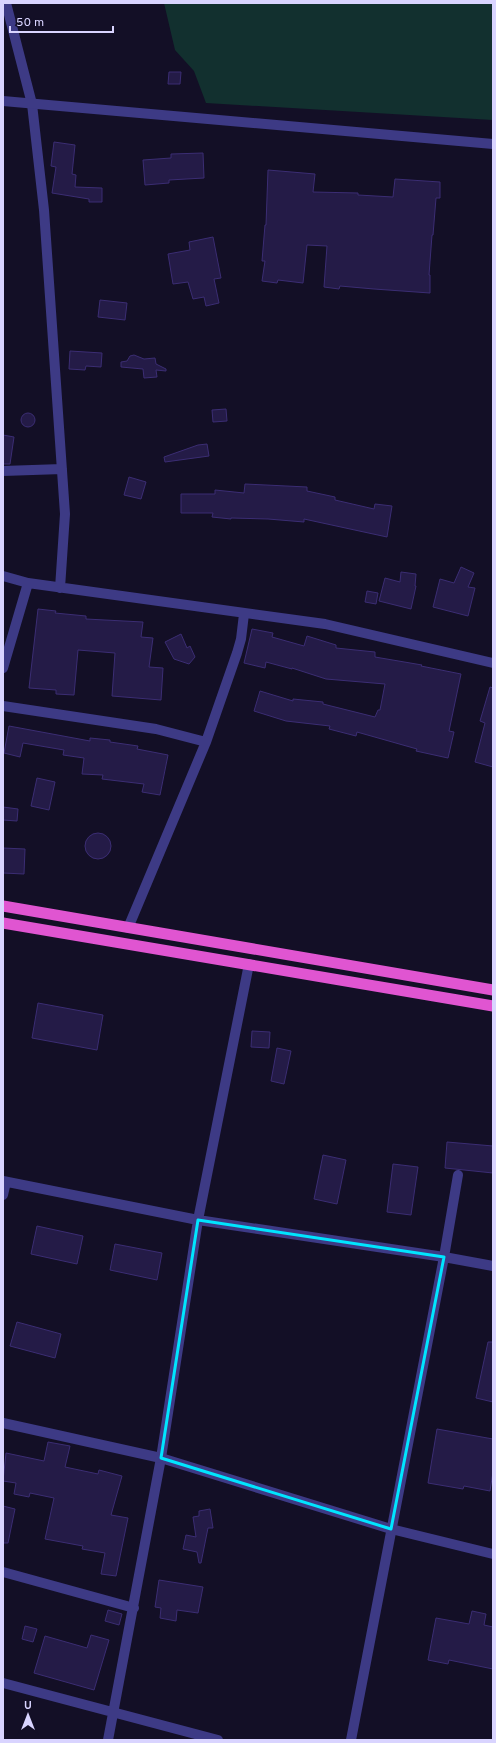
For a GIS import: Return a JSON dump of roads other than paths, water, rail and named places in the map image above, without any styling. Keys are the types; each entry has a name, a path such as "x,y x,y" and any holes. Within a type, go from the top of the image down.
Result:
{"highway":[{"path":"3,906 493,990"},
{"path":"3,923 493,1006"}],"street":[{"path":"6,3 32,104 44,210 65,514 60,588"},
{"path":"3,101 493,144"},
{"path":"3,472 62,469"},
{"path":"3,576 28,583 60,588 325,624 352,629 493,663"},
{"path":"3,668 28,583"},
{"path":"128,928 206,742 241,640 244,614"},
{"path":"3,706 156,729 206,742"},
{"path":"108,1740 161,1458 198,1220 249,964"},
{"path":"351,1740 444,1257 458,1175"},
{"path":"3,1195 4,1181 198,1220 444,1257 493,1266"},
{"path":"3,1423 161,1458 391,1529 493,1554"},
{"path":"3,1572 134,1608"},
{"path":"3,1683 218,1740"}]}
